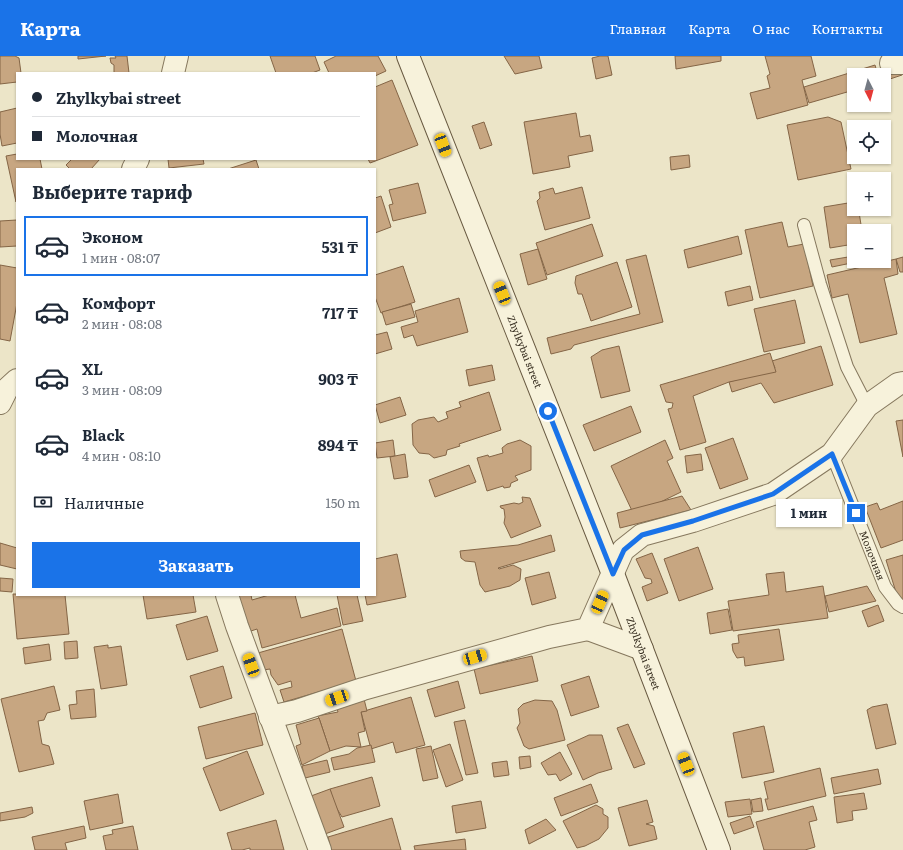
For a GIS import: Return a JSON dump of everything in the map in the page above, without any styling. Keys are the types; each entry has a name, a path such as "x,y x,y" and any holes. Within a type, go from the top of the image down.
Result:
{"street":[{"path":"173,72 177,56"},
{"name":"Zhylkybai street","path":"408,56 613,574 719,850"},
{"path":"588,629 624,550 642,535 693,521 773,494 832,454 867,406 898,384 903,383"},
{"path":"227,596 236,626 320,850"},
{"path":"270,717 297,711 363,689 503,649 588,629 642,650"}],"lane":[{"path":"804,224 820,284 848,367 867,406"},
{"name":"Молочная","path":"832,454 885,588 898,604 903,607"}],"building":[{"path":"0,56 15,56 19,58 21,72 16,72 16,82 0,84"},
{"path":"78,56 106,56 78,59"},
{"path":"115,56 127,56 129,72 114,72 114,65 111,63 110,58 116,58"},
{"path":"270,56 315,56 320,70 315,72 276,72"},
{"path":"336,56 378,56 386,71 376,76 376,72 329,72 324,62"},
{"path":"504,56 539,56 542,68 515,74"},
{"path":"608,56 612,75 596,79 592,58"},
{"path":"675,56 721,56 721,61 676,69"},
{"path":"765,56 811,56 816,76 802,80 808,105 757,119 750,93 770,88 767,76 770,74"},
{"path":"875,65 876,68 865,68"},
{"path":"898,65 902,75 891,79 891,68 889,68"},
{"path":"847,74 847,92 809,103 804,87"},
{"path":"392,80 418,145 370,163 368,160 376,160 376,87"},
{"path":"16,108 16,143 2,146 0,134 0,112"},
{"path":"576,113 580,137 590,135 593,151 568,156 570,167 533,174 524,122"},
{"path":"828,117 841,122 847,150 847,164 850,164 851,169 798,180 787,125"},
{"path":"484,122 492,145 480,149 472,126"},
{"path":"16,154 16,160 40,160 42,168 16,168 16,202 6,156"},
{"path":"689,155 690,167 671,170 670,157"},
{"path":"71,160 99,160 92,168 69,168 66,165"},
{"path":"168,160 203,160 204,164 169,168"},
{"path":"256,160 259,168 231,168"},
{"path":"418,183 426,213 393,221 389,205 393,204 389,190"},
{"path":"582,187 590,218 545,230 537,201 540,198 539,192 553,188 555,194"},
{"path":"381,196 391,227 376,233 376,198"},
{"path":"847,203 847,216 860,216 861,224 847,224 847,245 830,248 824,207"},
{"path":"16,220 16,246 0,247 0,221"},
{"path":"782,222 788,247 804,244 813,286 760,298 745,230"},
{"path":"592,224 603,256 547,275 536,243"},
{"path":"738,236 742,254 688,268 684,250"},
{"path":"538,249 547,279 528,285 520,254"},
{"path":"646,255 663,322 574,345 571,349 551,354 547,338 640,314 626,260"},
{"path":"847,257 847,264 832,267 830,260"},
{"path":"903,257 903,272 900,272 896,259"},
{"path":"896,259 898,274 884,278 897,334 860,343 848,294 832,298 827,275 857,268 891,268 891,260"},
{"path":"617,262 632,307 591,321 582,294 578,294 575,283 576,276"},
{"path":"0,265 16,268 16,308 10,341 0,339"},
{"path":"403,266 415,302 381,313 376,300 376,275"},
{"path":"750,286 753,300 728,306 725,292"},
{"path":"459,298 468,332 417,346 413,335 404,338 401,327 418,322 415,311"},
{"path":"795,300 805,343 764,352 754,309"},
{"path":"411,304 415,317 386,325 382,312"},
{"path":"387,332 392,349 376,354 376,335"},
{"path":"619,346 630,391 601,398 591,357 602,350"},
{"path":"821,346 833,385 774,403 761,383 732,392 729,382 775,368 772,361"},
{"path":"770,353 776,372 729,382 693,396 706,442 680,450 668,409 672,408 673,403 666,402 660,385"},
{"path":"492,365 495,380 469,386 466,370"},
{"path":"489,392 501,430 459,444 460,446 447,450 446,455 434,458 429,454 419,453 413,445 412,424 418,420 434,417 438,422 448,418 446,412 461,407 459,402"},
{"path":"400,397 406,415 380,423 376,405"},
{"path":"631,406 641,432 594,451 583,425"},
{"path":"903,420 903,457 896,421"},
{"path":"733,438 748,479 720,489 705,448"},
{"path":"393,440 395,456 377,458 376,443"},
{"path":"520,440 531,446 531,470 515,476 518,480 511,483 510,487 504,488 503,486 487,491 477,458 488,455 489,457 503,453 502,448 507,444"},
{"path":"665,440 673,458 667,461 681,492 634,515 611,466"},
{"path":"405,454 408,477 394,479 390,457"},
{"path":"701,454 703,470 687,473 685,456"},
{"path":"469,465 476,482 435,497 429,480"},
{"path":"682,496 691,510 620,528 617,513"},
{"path":"522,497 530,498 541,526 511,538 504,523 504,509 500,506 514,503 519,504 523,502"},
{"path":"903,501 903,540 881,548 865,507 877,503 880,510"},
{"path":"551,535 555,551 498,568 513,565 521,569 520,580 510,586 485,592 480,585 475,562 465,561 461,558 460,551 518,545"},
{"path":"0,543 16,548 16,569 0,565"},
{"path":"698,547 713,589 679,601 664,559"},
{"path":"652,553 668,593 647,601 642,587 652,583 651,579 645,578 636,559"},
{"path":"397,554 406,597 367,605 365,596 376,596 376,559"},
{"path":"903,555 903,601 899,602 886,560"},
{"path":"549,572 556,598 532,605 525,578"},
{"path":"784,572 786,592 823,586 828,618 733,631 728,601 769,595 766,574"},
{"path":"0,578 13,579 12,592 0,591"},
{"path":"867,586 876,601 829,612 825,596"},
{"path":"13,594 16,594 16,596 65,596 69,634 17,639"},
{"path":"143,596 193,596 196,612 147,619"},
{"path":"238,596 251,596 252,600 266,596 295,596 301,618 337,608 341,626 262,648 257,629 248,632"},
{"path":"337,596 357,596 363,621 343,625"},
{"path":"878,605 884,621 868,627 862,611"},
{"path":"728,609 732,630 710,634 707,613"},
{"path":"207,616 218,651 187,660 176,625"},
{"path":"342,629 356,681 284,702 280,690 292,687 291,681 278,685 271,675 270,669 263,670 258,653"},
{"path":"779,629 784,660 745,666 744,657 737,658 733,651 732,644 739,643 738,635"},
{"path":"77,641 78,658 65,659 64,642"},
{"path":"49,644 51,660 25,664 23,648"},
{"path":"108,645 108,648 121,646 127,685 101,689 94,647"},
{"path":"532,656 538,681 480,694 474,669"},
{"path":"223,666 232,698 200,708 190,676"},
{"path":"589,676 599,707 571,716 561,685"},
{"path":"458,681 465,708 435,717 427,690"},
{"path":"54,686 60,710 47,713 44,720 38,721 42,744 49,746 54,764 19,772 1,699"},
{"path":"94,689 96,717 71,719 69,705 77,704 76,691"},
{"path":"411,697 425,745 396,753 393,742 371,749 361,712"},
{"path":"364,699 367,711 361,712 365,731 358,733 361,747 346,746 330,751 317,716 338,712 336,705"},
{"path":"535,700 552,701 557,710 565,740 529,749 524,746 517,728 520,723 518,709 523,704"},
{"path":"887,704 896,744 876,749 867,710 872,707"},
{"path":"255,713 263,745 206,759 198,727"},
{"path":"319,718 330,751 302,765 296,746 301,744 296,725"},
{"path":"465,720 478,773 466,775 454,722"},
{"path":"628,724 645,764 634,768 617,728"},
{"path":"764,726 774,772 742,778 733,733"},
{"path":"589,735 602,735 612,769 598,773 583,780 567,745"},
{"path":"450,744 463,780 446,787 433,750"},
{"path":"371,745 375,762 334,770 331,758 349,754 357,748"},
{"path":"431,746 438,778 423,781 416,749"},
{"path":"247,751 264,794 220,811 203,768"},
{"path":"560,752 572,774 560,781 556,774 548,775 541,763"},
{"path":"530,756 531,767 520,769 519,757"},
{"path":"327,760 330,772 305,778 302,766"},
{"path":"507,761 509,775 494,777 492,763"},
{"path":"820,768 826,796 768,810 765,799 768,799 764,782"},
{"path":"878,769 881,784 834,794 831,778"},
{"path":"372,777 380,806 342,817 334,804 330,789"},
{"path":"591,784 598,802 561,816 554,798"},
{"path":"330,789 344,827 325,834 311,796"},
{"path":"864,793 867,809 852,811 853,820 837,823 834,797"},
{"path":"118,794 123,823 90,830 84,801"},
{"path":"761,798 763,811 753,812 751,800"},
{"path":"750,799 752,814 728,817 725,802"},
{"path":"647,800 653,822 646,824 654,826 657,839 629,846 618,808"},
{"path":"481,801 486,828 456,833 452,806"},
{"path":"596,805 603,809 603,814 608,817 608,828 599,839 577,848 563,821"},
{"path":"813,806 817,820 809,822 815,847 805,850 764,850 756,822"},
{"path":"32,807 33,813 25,817 0,821 0,813"},
{"path":"750,816 754,827 734,834 730,823"},
{"path":"392,818 401,850 331,850 328,837"},
{"path":"546,819 556,830 529,844 525,830"},
{"path":"276,820 284,850 250,850 250,848 232,850 227,833"},
{"path":"84,826 86,838 65,843 67,850 35,850 32,837"},
{"path":"133,826 138,850 106,850 103,836 113,834 112,830"},
{"path":"465,839 466,850 415,850 414,846"}],"route":[{"path":"548,411 613,574 624,550 642,535 693,521 773,494 832,454 856,513"}]}
